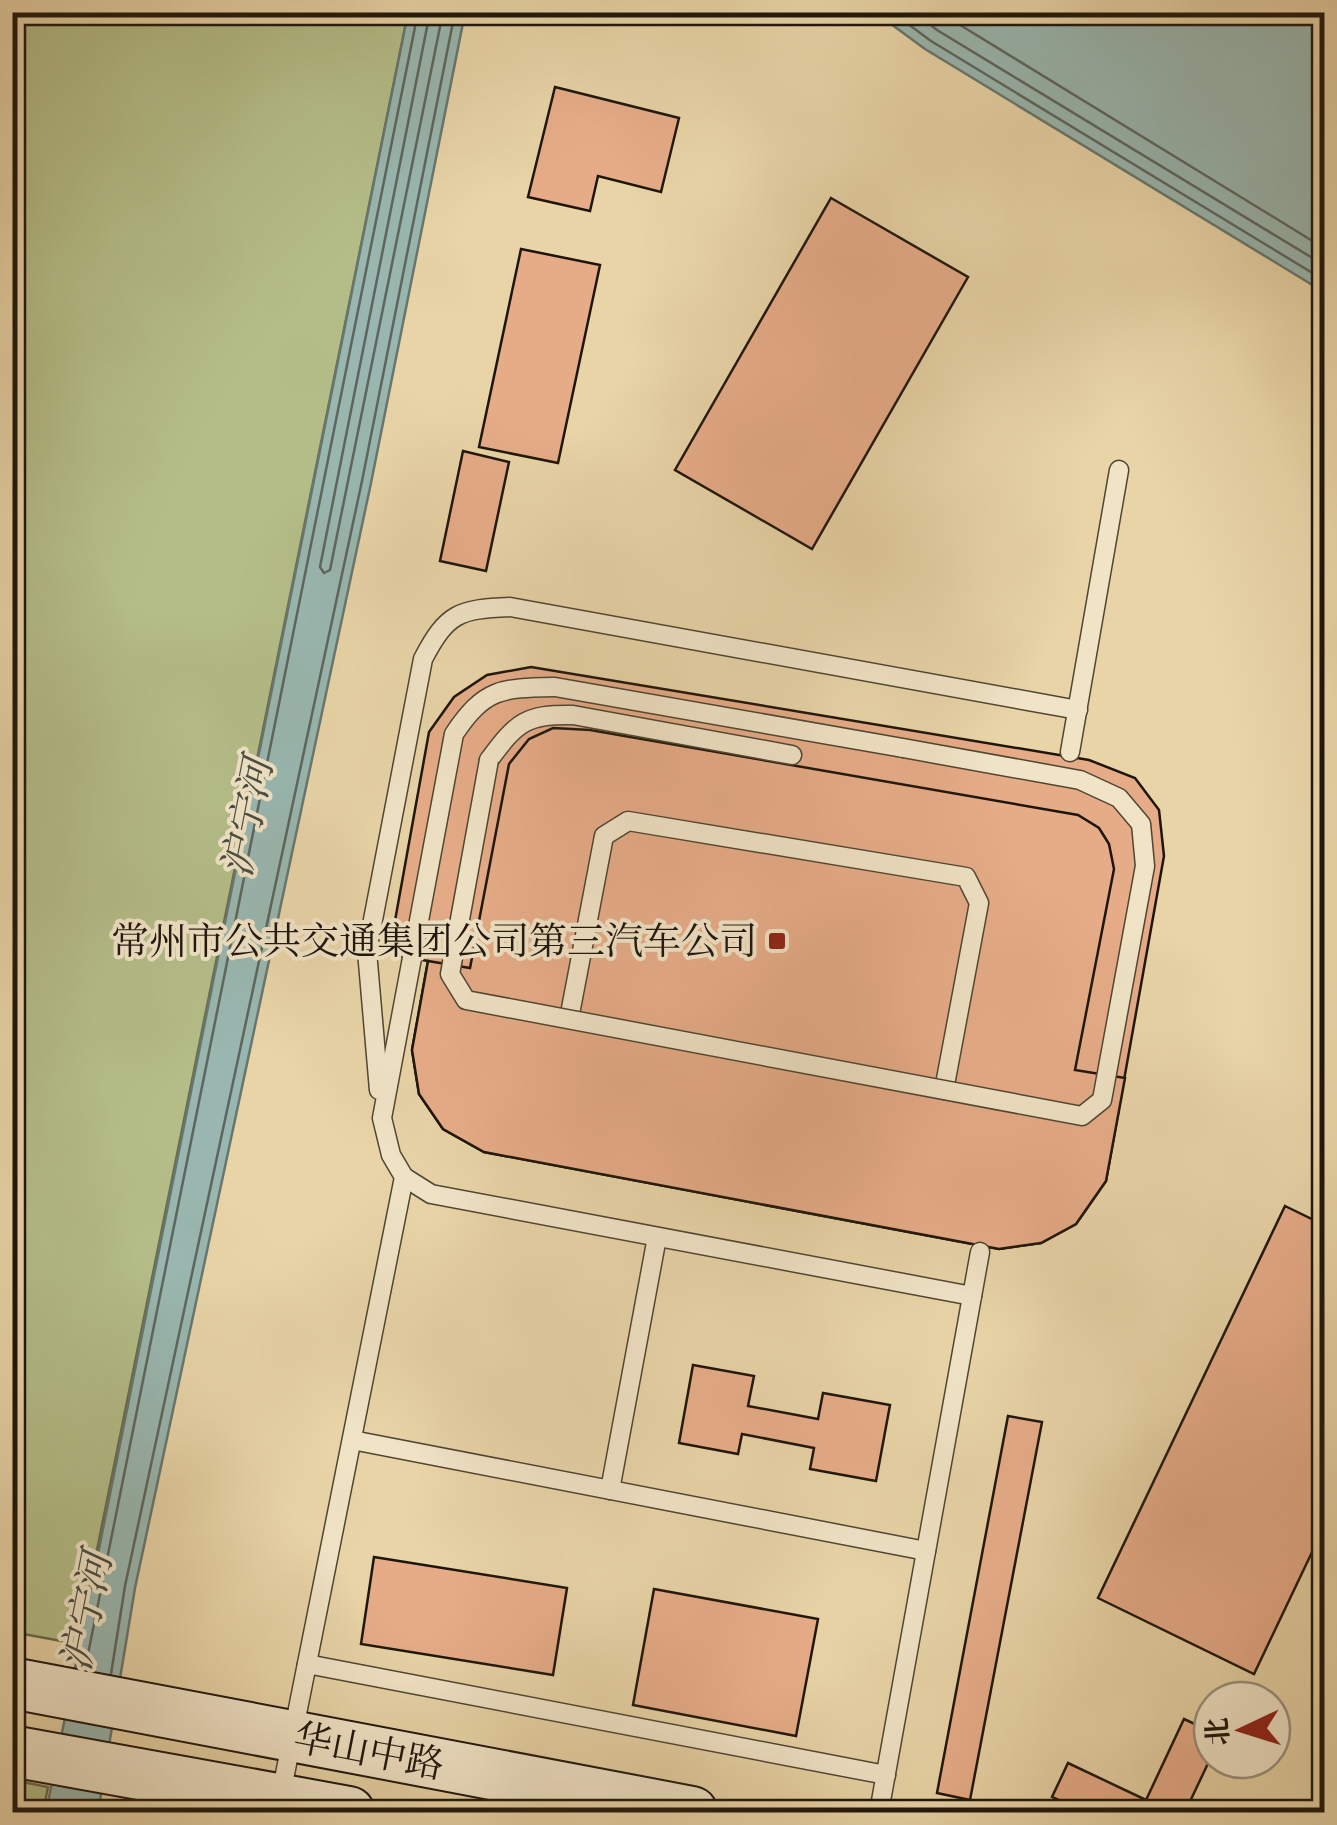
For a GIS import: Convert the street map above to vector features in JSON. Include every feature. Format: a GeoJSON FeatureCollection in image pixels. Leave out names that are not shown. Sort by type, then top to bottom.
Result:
{"type":"FeatureCollection","features":[{"type":"Feature","properties":{"kind":"main road","name":"华山中路"},"geometry":{"type":"LineString","coordinates":[[35,1688],[692,1812]]}},
{"type":"Feature","properties":{"kind":"main road","name":"华山中路"},"geometry":{"type":"LineString","coordinates":[[27,1754],[349,1812]]}},
{"type":"Feature","properties":{"kind":"lane"},"geometry":{"type":"LineString","coordinates":[[1070,752],[1119,470]]}},
{"type":"Feature","properties":{"kind":"lane"},"geometry":{"type":"LineString","coordinates":[[972,1296],[432,1194],[404,1177],[391,1156],[382,1118],[367,951],[423,660],[439,628],[472,608],[510,607],[1078,710]]}},
{"type":"Feature","properties":{"kind":"lane"},"geometry":{"type":"LineString","coordinates":[[382,1118],[454,734],[474,704],[512,688],[555,686],[1080,780],[1120,798],[1141,824],[1145,866],[1102,1100],[1082,1116],[466,1000],[450,974],[489,760],[510,731],[540,714],[573,715],[791,761],[798,730]]}},
{"type":"Feature","properties":{"kind":"lane"},"geometry":{"type":"LineString","coordinates":[[569,1019],[604,836],[628,821],[966,877],[979,903],[944,1090]]}},
{"type":"Feature","properties":{"kind":"lane"},"geometry":{"type":"LineString","coordinates":[[280,1799],[404,1177]]}},
{"type":"Feature","properties":{"kind":"lane"},"geometry":{"type":"LineString","coordinates":[[610,1490],[658,1237]]}},
{"type":"Feature","properties":{"kind":"lane"},"geometry":{"type":"LineString","coordinates":[[879,1812],[980,1252]]}},
{"type":"Feature","properties":{"kind":"lane"},"geometry":{"type":"LineString","coordinates":[[352,1440],[926,1552]]}},
{"type":"Feature","properties":{"kind":"lane"},"geometry":{"type":"LineString","coordinates":[[307,1664],[886,1775]]}},
{"type":"Feature","properties":{"kind":"green space"},"geometry":{"type":"Polygon","coordinates":[[[12,13],[408,13],[78,1644],[12,1632],[12,13]]]}},
{"type":"Feature","properties":{"kind":"green space"},"geometry":{"type":"Polygon","coordinates":[[[13,1780],[48,1787],[43,1812],[13,1812],[13,1780]]]}},
{"type":"Feature","properties":{"kind":"water","name":"沪宁河"},"geometry":{"type":"Polygon","coordinates":[[[408,13],[465,13],[371,483],[135,1588],[98,1812],[46,1812],[408,13]]]}},
{"type":"Feature","properties":{"kind":"water"},"geometry":{"type":"Polygon","coordinates":[[[876,13],[1324,13],[1324,292],[925,49],[876,13]]]}},
{"type":"Feature","properties":{"kind":"building"},"geometry":{"type":"Polygon","coordinates":[[[555,87],[679,118],[661,192],[598,176],[590,211],[528,197],[555,87]]]}},
{"type":"Feature","properties":{"kind":"building"},"geometry":{"type":"Polygon","coordinates":[[[831,198],[968,277],[812,549],[675,470],[831,198]]]}},
{"type":"Feature","properties":{"kind":"building"},"geometry":{"type":"Polygon","coordinates":[[[521,249],[600,265],[558,463],[479,447],[521,249]]]}},
{"type":"Feature","properties":{"kind":"building"},"geometry":{"type":"Polygon","coordinates":[[[463,451],[509,462],[486,571],[440,561],[463,451]]]}},
{"type":"Feature","properties":{"kind":"building"},"geometry":{"type":"Polygon","coordinates":[[[531,667],[1089,760],[1135,778],[1159,810],[1164,856],[1106,1181],[1076,1224],[1041,1243],[999,1249],[484,1152],[443,1129],[419,1094],[412,1050],[428,961],[389,954],[429,732],[454,697],[487,675],[531,667]]]}},
{"type":"Feature","properties":{"kind":"building"},"geometry":{"type":"Polygon","coordinates":[[[553,728],[590,730],[1078,815],[1099,828],[1109,844],[1114,869],[1075,1070],[1125,1078],[1106,1181],[1076,1224],[1041,1243],[999,1249],[484,1152],[443,1129],[419,1094],[412,1050],[428,961],[470,968],[509,764],[529,739],[553,728]]]}},
{"type":"Feature","properties":{"kind":"building"},"geometry":{"type":"Polygon","coordinates":[[[1285,1206],[1324,1225],[1324,1527],[1254,1674],[1098,1598],[1285,1206]]]}},
{"type":"Feature","properties":{"kind":"building"},"geometry":{"type":"Polygon","coordinates":[[[693,1365],[754,1376],[748,1406],[818,1419],[823,1393],[890,1405],[876,1481],[810,1469],[814,1448],[742,1434],[738,1454],[679,1443],[693,1365]]]}},
{"type":"Feature","properties":{"kind":"building"},"geometry":{"type":"Polygon","coordinates":[[[1008,1416],[1042,1422],[970,1800],[937,1793],[1008,1416]]]}},
{"type":"Feature","properties":{"kind":"building"},"geometry":{"type":"Polygon","coordinates":[[[374,1557],[567,1588],[553,1675],[361,1644],[374,1557]]]}},
{"type":"Feature","properties":{"kind":"building"},"geometry":{"type":"Polygon","coordinates":[[[654,1589],[818,1619],[796,1736],[633,1705],[654,1589]]]}},
{"type":"Feature","properties":{"kind":"building"},"geometry":{"type":"Polygon","coordinates":[[[1184,1719],[1192,1723],[1192,1780],[1200,1780],[1185,1812],[1085,1812],[1052,1797],[1068,1763],[1146,1800],[1184,1719]]]}},
{"type":"Feature","properties":{"kind":"place","name":"常州市公共交通集团公司第三汽车公司"},"geometry":{"type":"Point","coordinates":[777,941]}}]}
